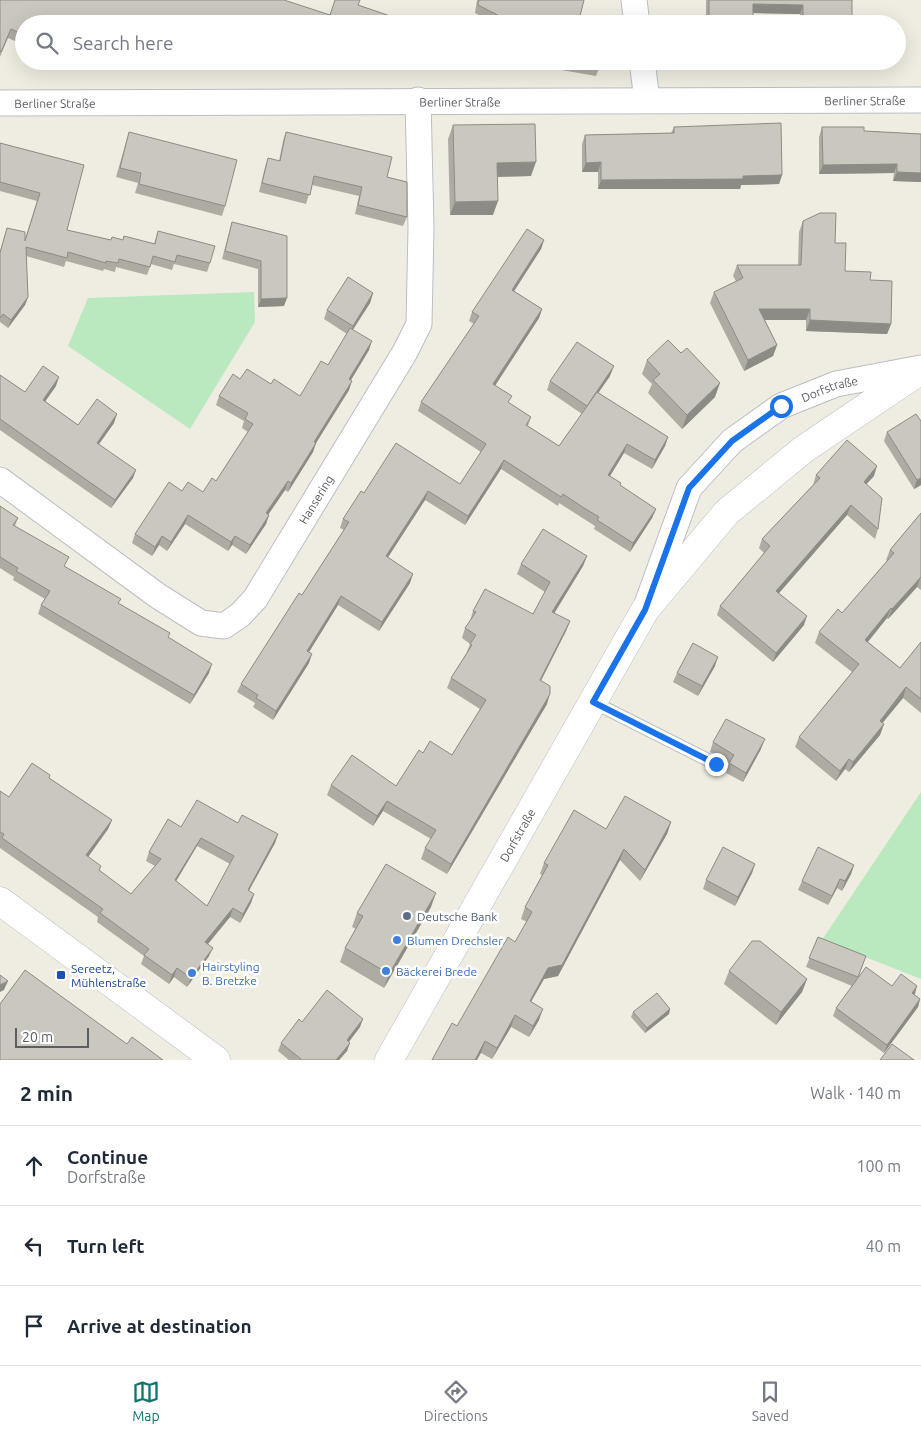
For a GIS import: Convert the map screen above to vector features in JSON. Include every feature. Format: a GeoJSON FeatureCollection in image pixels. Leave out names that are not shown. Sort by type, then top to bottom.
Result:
{"type":"FeatureCollection","features":[{"type":"Feature","properties":{"kind":"main road","name":"Dorfstraße"},"geometry":{"type":"LineString","coordinates":[[389,1060],[645,610],[727,512],[804,449],[921,369]]}},
{"type":"Feature","properties":{"kind":"main road"},"geometry":{"type":"LineString","coordinates":[[0,901],[216,1060]]}},
{"type":"Feature","properties":{"kind":"street"},"geometry":{"type":"LineString","coordinates":[[634,0],[636,15]]}},
{"type":"Feature","properties":{"kind":"street"},"geometry":{"type":"LineString","coordinates":[[643,70],[646,100]]}},
{"type":"Feature","properties":{"kind":"street","name":"Berliner Straße"},"geometry":{"type":"LineString","coordinates":[[0,103],[418,100],[921,100]]}},
{"type":"Feature","properties":{"kind":"street","name":"Hansering"},"geometry":{"type":"LineString","coordinates":[[0,480],[158,596],[201,623],[224,626],[240,615],[255,599],[405,352],[419,324],[421,228],[418,100]]}},
{"type":"Feature","properties":{"kind":"street","name":"Dorfstraße"},"geometry":{"type":"LineString","coordinates":[[645,610],[689,488],[732,441],[781,406],[836,384],[921,369]]}},
{"type":"Feature","properties":{"kind":"lane"},"geometry":{"type":"LineString","coordinates":[[593,702],[716,764]]}},
{"type":"Feature","properties":{"kind":"green space"},"geometry":{"type":"Polygon","coordinates":[[[254,292],[255,322],[190,429],[68,346],[88,298],[254,292]]]}},
{"type":"Feature","properties":{"kind":"green space"},"geometry":{"type":"Polygon","coordinates":[[[921,792],[921,979],[822,940],[921,792]]]}},
{"type":"Feature","properties":{"kind":"building"},"geometry":{"type":"Polygon","coordinates":[[[0,0],[284,0],[330,15],[15,15],[15,31],[11,29],[0,51],[0,0]]]}},
{"type":"Feature","properties":{"kind":"building"},"geometry":{"type":"Polygon","coordinates":[[[335,0],[360,0],[358,5],[387,15],[330,15],[335,0]]]}},
{"type":"Feature","properties":{"kind":"building"},"geometry":{"type":"Polygon","coordinates":[[[479,0],[584,0],[580,15],[497,15],[478,5],[479,0]]]}},
{"type":"Feature","properties":{"kind":"building"},"geometry":{"type":"Polygon","coordinates":[[[709,0],[852,0],[852,15],[803,15],[803,5],[753,4],[753,15],[709,15],[709,0]]]}},
{"type":"Feature","properties":{"kind":"building"},"geometry":{"type":"Polygon","coordinates":[[[781,123],[782,175],[743,176],[743,179],[601,180],[601,162],[586,163],[585,135],[674,133],[674,127],[781,123]]]}},
{"type":"Feature","properties":{"kind":"building"},"geometry":{"type":"Polygon","coordinates":[[[535,124],[536,162],[497,163],[498,201],[455,202],[453,125],[535,124]]]}},
{"type":"Feature","properties":{"kind":"building"},"geometry":{"type":"Polygon","coordinates":[[[822,127],[864,127],[864,131],[921,134],[921,173],[897,172],[897,164],[823,165],[822,127]]]}},
{"type":"Feature","properties":{"kind":"building"},"geometry":{"type":"Polygon","coordinates":[[[129,132],[237,160],[225,206],[139,184],[141,173],[120,168],[129,132]]]}},
{"type":"Feature","properties":{"kind":"building"},"geometry":{"type":"Polygon","coordinates":[[[286,132],[392,157],[387,177],[407,182],[407,217],[358,205],[362,187],[314,176],[310,195],[262,183],[268,158],[280,161],[286,132]]]}},
{"type":"Feature","properties":{"kind":"building"},"geometry":{"type":"Polygon","coordinates":[[[0,143],[84,165],[67,230],[111,240],[112,237],[123,240],[124,236],[155,244],[158,231],[215,246],[210,263],[177,255],[175,262],[153,256],[150,267],[119,259],[118,263],[106,261],[106,263],[68,252],[67,258],[26,247],[28,297],[11,320],[3,314],[0,318],[0,253],[7,228],[25,232],[25,241],[40,193],[0,182],[0,143]]]}},
{"type":"Feature","properties":{"kind":"building"},"geometry":{"type":"Polygon","coordinates":[[[820,213],[836,213],[835,243],[846,243],[845,271],[871,272],[870,280],[892,281],[891,324],[810,320],[810,309],[759,309],[777,345],[748,360],[714,292],[743,278],[737,265],[801,265],[803,221],[820,213]]]}},
{"type":"Feature","properties":{"kind":"building"},"geometry":{"type":"Polygon","coordinates":[[[232,222],[287,236],[287,298],[261,299],[261,261],[225,251],[232,222]]]}},
{"type":"Feature","properties":{"kind":"building"},"geometry":{"type":"Polygon","coordinates":[[[527,229],[544,240],[512,290],[542,309],[493,384],[512,396],[508,402],[531,417],[526,425],[559,446],[597,392],[668,437],[655,460],[627,444],[608,475],[656,509],[633,543],[597,520],[599,517],[563,494],[561,497],[504,460],[468,516],[428,491],[386,556],[413,574],[382,622],[341,596],[307,651],[312,654],[276,711],[256,698],[258,695],[241,684],[299,593],[302,595],[349,522],[343,519],[361,491],[364,493],[396,443],[460,484],[486,444],[421,402],[479,316],[472,312],[527,229]]]}},
{"type":"Feature","properties":{"kind":"building"},"geometry":{"type":"Polygon","coordinates":[[[348,277],[373,293],[353,326],[327,310],[348,277]]]}},
{"type":"Feature","properties":{"kind":"building"},"geometry":{"type":"Polygon","coordinates":[[[350,328],[372,341],[349,379],[352,381],[314,442],[316,443],[291,483],[288,481],[266,513],[269,515],[250,545],[235,536],[231,542],[188,515],[171,542],[162,536],[155,547],[135,534],[169,482],[182,491],[188,482],[203,492],[212,478],[216,481],[253,424],[245,419],[248,413],[219,396],[233,374],[240,379],[247,369],[271,384],[274,379],[300,396],[321,361],[328,365],[350,328]]]}},
{"type":"Feature","properties":{"kind":"building"},"geometry":{"type":"Polygon","coordinates":[[[668,340],[681,353],[687,348],[720,383],[687,415],[653,380],[660,374],[647,360],[668,340]]]}},
{"type":"Feature","properties":{"kind":"building"},"geometry":{"type":"Polygon","coordinates":[[[577,342],[614,366],[587,406],[550,381],[577,342]]]}},
{"type":"Feature","properties":{"kind":"building"},"geometry":{"type":"Polygon","coordinates":[[[43,366],[59,377],[43,400],[78,425],[97,399],[117,414],[97,443],[136,470],[115,500],[0,419],[0,375],[25,392],[43,366]]]}},
{"type":"Feature","properties":{"kind":"building"},"geometry":{"type":"Polygon","coordinates":[[[916,414],[921,421],[921,478],[917,480],[887,432],[916,414]]]}},
{"type":"Feature","properties":{"kind":"building"},"geometry":{"type":"Polygon","coordinates":[[[847,440],[877,466],[864,482],[882,498],[878,529],[851,505],[776,591],[807,616],[776,653],[720,606],[770,546],[762,539],[820,478],[816,475],[847,440]]]}},
{"type":"Feature","properties":{"kind":"building"},"geometry":{"type":"Polygon","coordinates":[[[0,506],[18,518],[13,525],[69,557],[64,566],[121,599],[118,603],[170,633],[168,637],[212,664],[194,695],[41,605],[50,591],[16,571],[18,568],[0,557],[0,506]]]}},
{"type":"Feature","properties":{"kind":"building"},"geometry":{"type":"Polygon","coordinates":[[[921,513],[921,577],[891,608],[865,640],[900,668],[921,642],[921,699],[906,687],[880,721],[884,724],[853,762],[849,759],[840,771],[799,737],[859,664],[819,632],[838,609],[842,613],[894,553],[890,550],[921,513]]]}},
{"type":"Feature","properties":{"kind":"building"},"geometry":{"type":"Polygon","coordinates":[[[543,529],[587,556],[552,612],[570,621],[540,680],[550,686],[550,694],[451,864],[425,848],[436,830],[387,801],[377,816],[331,785],[352,755],[396,786],[419,750],[423,753],[430,741],[452,755],[486,700],[451,678],[472,645],[470,644],[476,635],[465,628],[476,612],[473,611],[485,589],[533,614],[550,582],[521,564],[543,529]]]}},
{"type":"Feature","properties":{"kind":"building"},"geometry":{"type":"Polygon","coordinates":[[[693,643],[718,657],[702,686],[677,673],[693,643]]]}},
{"type":"Feature","properties":{"kind":"building"},"geometry":{"type":"Polygon","coordinates":[[[726,719],[765,739],[746,773],[729,763],[734,755],[713,742],[726,719]]]}},
{"type":"Feature","properties":{"kind":"building"},"geometry":{"type":"Polygon","coordinates":[[[32,763],[50,775],[49,778],[112,820],[86,855],[101,866],[99,870],[131,894],[161,859],[149,852],[168,819],[181,827],[197,800],[238,823],[242,815],[278,834],[248,890],[254,894],[243,914],[233,908],[205,942],[213,948],[191,978],[177,968],[172,975],[144,955],[149,949],[100,913],[103,909],[2,838],[4,834],[0,832],[0,791],[9,797],[32,763]],[[201,838],[175,880],[207,906],[234,856],[201,838]]]}},
{"type":"Feature","properties":{"kind":"building"},"geometry":{"type":"Polygon","coordinates":[[[625,796],[671,822],[645,870],[624,849],[562,965],[548,968],[530,1001],[543,1009],[533,1026],[515,1015],[497,1048],[485,1041],[475,1060],[432,1060],[452,1023],[457,1026],[508,937],[515,942],[532,912],[525,907],[548,865],[544,863],[574,810],[606,829],[625,796]]]}},
{"type":"Feature","properties":{"kind":"building"},"geometry":{"type":"Polygon","coordinates":[[[723,847],[755,864],[738,897],[706,880],[723,847]]]}},
{"type":"Feature","properties":{"kind":"building"},"geometry":{"type":"Polygon","coordinates":[[[818,847],[854,865],[845,881],[840,879],[832,896],[802,881],[818,847]]]}},
{"type":"Feature","properties":{"kind":"building"},"geometry":{"type":"Polygon","coordinates":[[[386,864],[436,893],[389,974],[345,948],[363,916],[357,913],[386,864]]]}},
{"type":"Feature","properties":{"kind":"building"},"geometry":{"type":"Polygon","coordinates":[[[818,937],[866,956],[858,977],[809,958],[818,937]]]}},
{"type":"Feature","properties":{"kind":"building"},"geometry":{"type":"Polygon","coordinates":[[[752,941],[760,941],[807,979],[781,1012],[729,971],[752,941]]]}},
{"type":"Feature","properties":{"kind":"building"},"geometry":{"type":"Polygon","coordinates":[[[866,967],[892,986],[901,974],[917,986],[912,993],[920,999],[887,1045],[836,1008],[866,967]]]}},
{"type":"Feature","properties":{"kind":"building"},"geometry":{"type":"Polygon","coordinates":[[[25,970],[127,1044],[132,1037],[163,1060],[0,1060],[0,1004],[25,970]]]}},
{"type":"Feature","properties":{"kind":"building"},"geometry":{"type":"Polygon","coordinates":[[[0,975],[8,981],[0,985],[0,975]]]}},
{"type":"Feature","properties":{"kind":"building"},"geometry":{"type":"Polygon","coordinates":[[[327,990],[363,1019],[347,1040],[350,1043],[336,1060],[301,1060],[281,1043],[299,1019],[302,1022],[327,990]]]}},
{"type":"Feature","properties":{"kind":"building"},"geometry":{"type":"Polygon","coordinates":[[[657,993],[670,1009],[647,1028],[633,1012],[657,993]]]}},
{"type":"Feature","properties":{"kind":"building"},"geometry":{"type":"Polygon","coordinates":[[[892,1044],[914,1060],[880,1060],[892,1044]]]}},
{"type":"Feature","properties":{"kind":"place","name":"Deutsche Bank"},"geometry":{"type":"Point","coordinates":[407,916]}},
{"type":"Feature","properties":{"kind":"place","name":"Blumen Drechsler"},"geometry":{"type":"Point","coordinates":[397,940]}},
{"type":"Feature","properties":{"kind":"place","name":"Bäckerei Brede"},"geometry":{"type":"Point","coordinates":[386,971]}},
{"type":"Feature","properties":{"kind":"place","name":"Hairstyling B. Bretzke"},"geometry":{"type":"Point","coordinates":[192,973]}},
{"type":"Feature","properties":{"kind":"place","name":"Sereetz, Mühlenstraße"},"geometry":{"type":"Point","coordinates":[61,975]}},
{"type":"Feature","properties":{"kind":"route"},"geometry":{"type":"LineString","coordinates":[[716,764],[593,702],[645,610],[689,488],[732,441],[781,406]]}}]}
